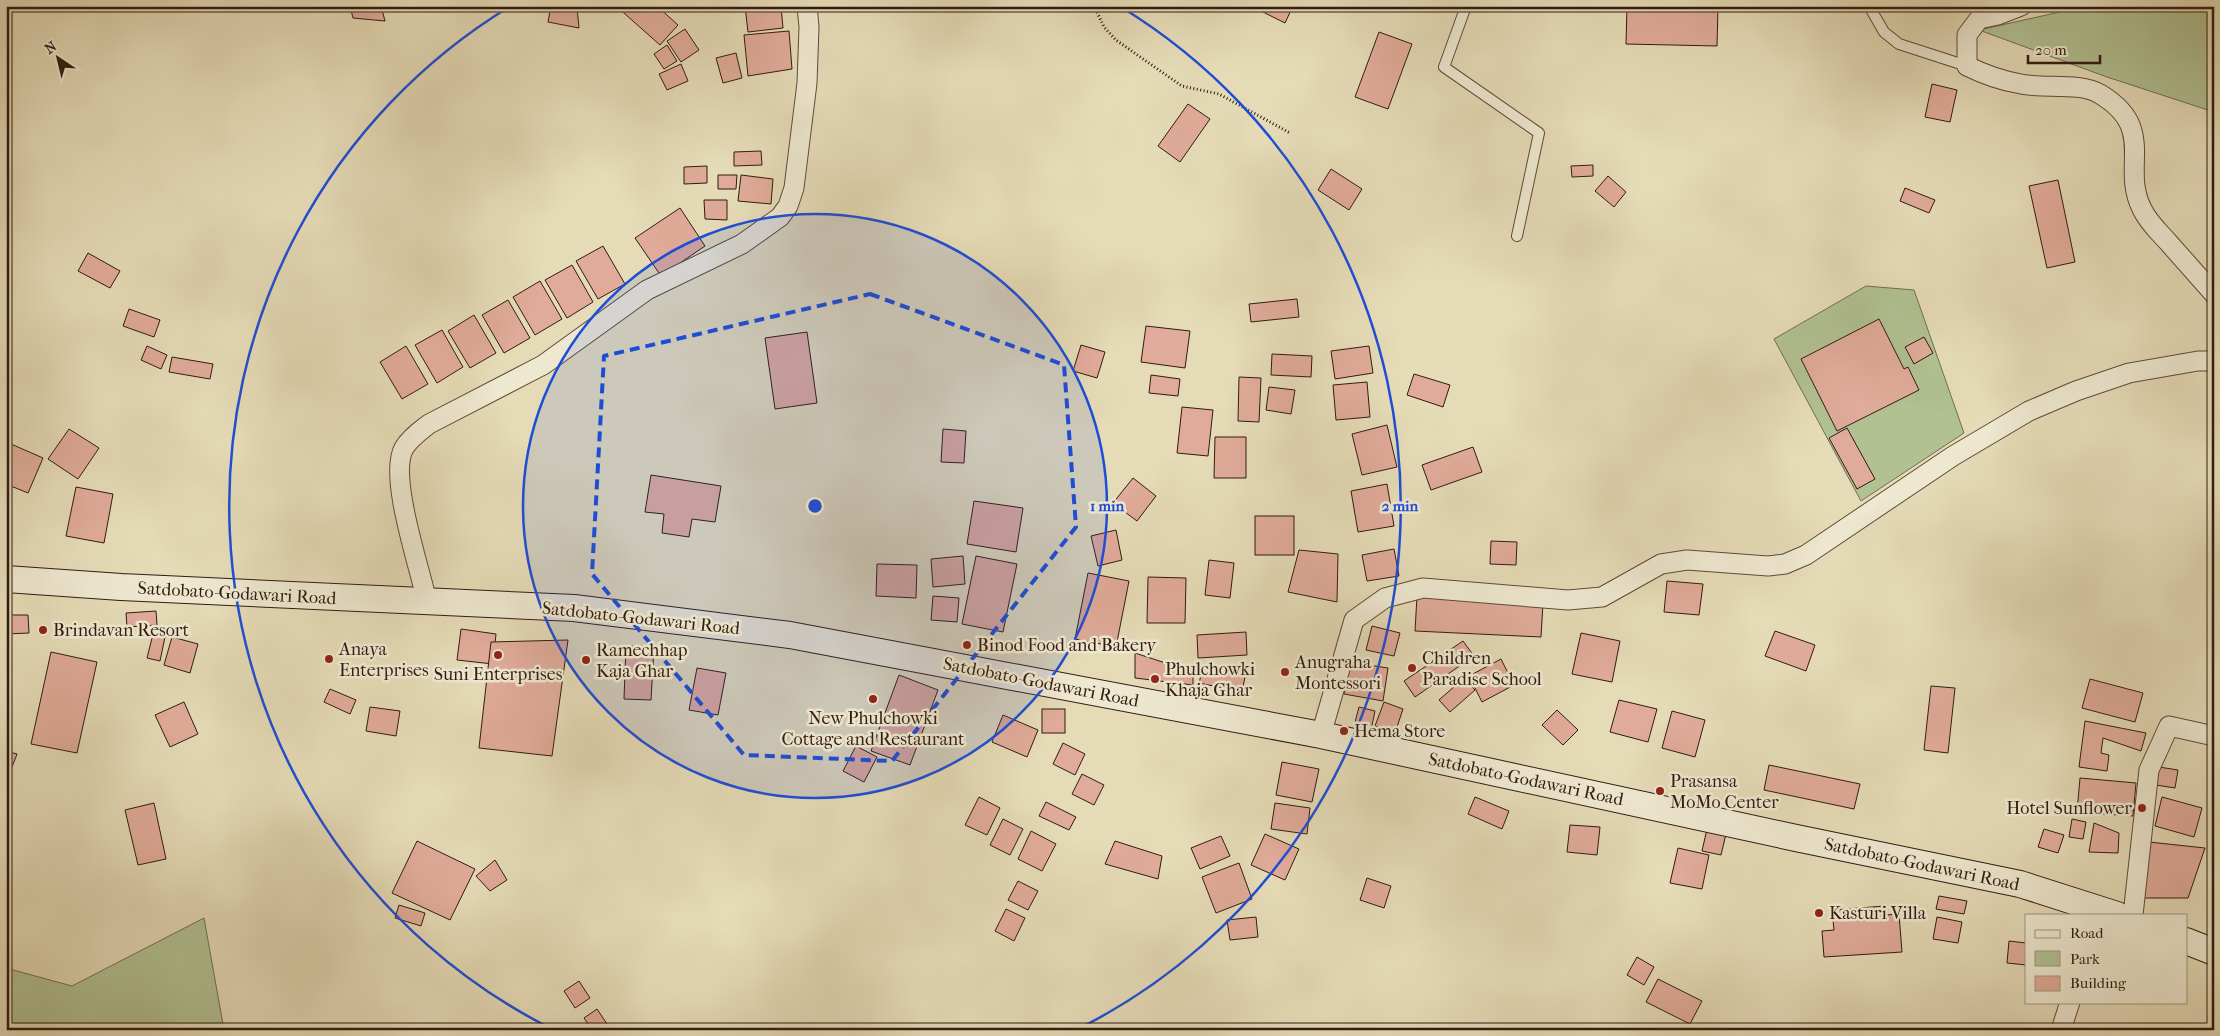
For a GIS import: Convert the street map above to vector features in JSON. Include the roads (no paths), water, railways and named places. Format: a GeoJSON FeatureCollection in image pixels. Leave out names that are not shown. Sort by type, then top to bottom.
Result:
{"type":"FeatureCollection","features":[{"type":"Feature","properties":{"kind":"street"},"geometry":{"type":"LineString","coordinates":[[427,602],[401,495],[400,470],[403,449],[414,435],[429,424],[543,366],[647,290],[742,244],[780,217],[788,206],[794,188],[807,83],[808,6]]}},
{"type":"Feature","properties":{"kind":"street"},"geometry":{"type":"LineString","coordinates":[[2020,6],[1998,15],[1979,19],[1967,35],[1967,66],[2021,84],[2074,88],[2098,93],[2117,106],[2129,122],[2134,137],[2137,192],[2142,209],[2154,226],[2214,294]]}},
{"type":"Feature","properties":{"kind":"street"},"geometry":{"type":"LineString","coordinates":[[1321,735],[1354,620],[1385,598],[1423,588],[1568,600],[1602,596],[1661,564],[1687,560],[1768,566],[1785,564],[1806,555],[1953,456],[2029,411],[2076,391],[2129,374],[2198,361],[2214,361]]}},
{"type":"Feature","properties":{"kind":"street","name":"Satdobato-Godawari Road"},"geometry":{"type":"LineString","coordinates":[[6,579],[121,587],[574,608],[790,635],[1321,735],[1796,838],[2020,884],[2103,912]]}},
{"type":"Feature","properties":{"kind":"street"},"geometry":{"type":"LineString","coordinates":[[2133,914],[2149,770],[2169,726],[2214,736]]}},
{"type":"Feature","properties":{"kind":"street"},"geometry":{"type":"LineString","coordinates":[[2188,942],[2214,952]]}},
{"type":"Feature","properties":{"kind":"street"},"geometry":{"type":"LineString","coordinates":[[2061,1030],[2069,1004]]}},
{"type":"Feature","properties":{"kind":"lane"},"geometry":{"type":"LineString","coordinates":[[1466,6],[1444,67],[1539,133],[1517,236]]}},
{"type":"Feature","properties":{"kind":"lane"},"geometry":{"type":"LineString","coordinates":[[1869,6],[1884,32],[1899,44],[1967,66]]}},
{"type":"Feature","properties":{"kind":"place","name":"Brindavan Resort"},"geometry":{"type":"Point","coordinates":[43,630]}},
{"type":"Feature","properties":{"kind":"place","name":"Binod Food and Bakery"},"geometry":{"type":"Point","coordinates":[967,645]}},
{"type":"Feature","properties":{"kind":"place","name":"Suni Enterprises"},"geometry":{"type":"Point","coordinates":[498,655]}},
{"type":"Feature","properties":{"kind":"place","name":"Anaya Enterprises"},"geometry":{"type":"Point","coordinates":[329,659]}},
{"type":"Feature","properties":{"kind":"place","name":"Ramechhap Kaja Ghar"},"geometry":{"type":"Point","coordinates":[586,660]}},
{"type":"Feature","properties":{"kind":"place","name":"Children Paradise School"},"geometry":{"type":"Point","coordinates":[1412,668]}},
{"type":"Feature","properties":{"kind":"place","name":"Anugraha Montessori"},"geometry":{"type":"Point","coordinates":[1285,672]}},
{"type":"Feature","properties":{"kind":"place","name":"Phulchowki Khaja Ghar"},"geometry":{"type":"Point","coordinates":[1155,679]}},
{"type":"Feature","properties":{"kind":"place","name":"New Phulchowki Cottage and Restaurant"},"geometry":{"type":"Point","coordinates":[873,699]}},
{"type":"Feature","properties":{"kind":"place","name":"Hema Store"},"geometry":{"type":"Point","coordinates":[1344,731]}},
{"type":"Feature","properties":{"kind":"place","name":"Prasansa MoMo Center"},"geometry":{"type":"Point","coordinates":[1660,791]}},
{"type":"Feature","properties":{"kind":"place","name":"Hotel Sunflower"},"geometry":{"type":"Point","coordinates":[2142,808]}},
{"type":"Feature","properties":{"kind":"place","name":"Kasturi Villa"},"geometry":{"type":"Point","coordinates":[1819,913]}}]}
